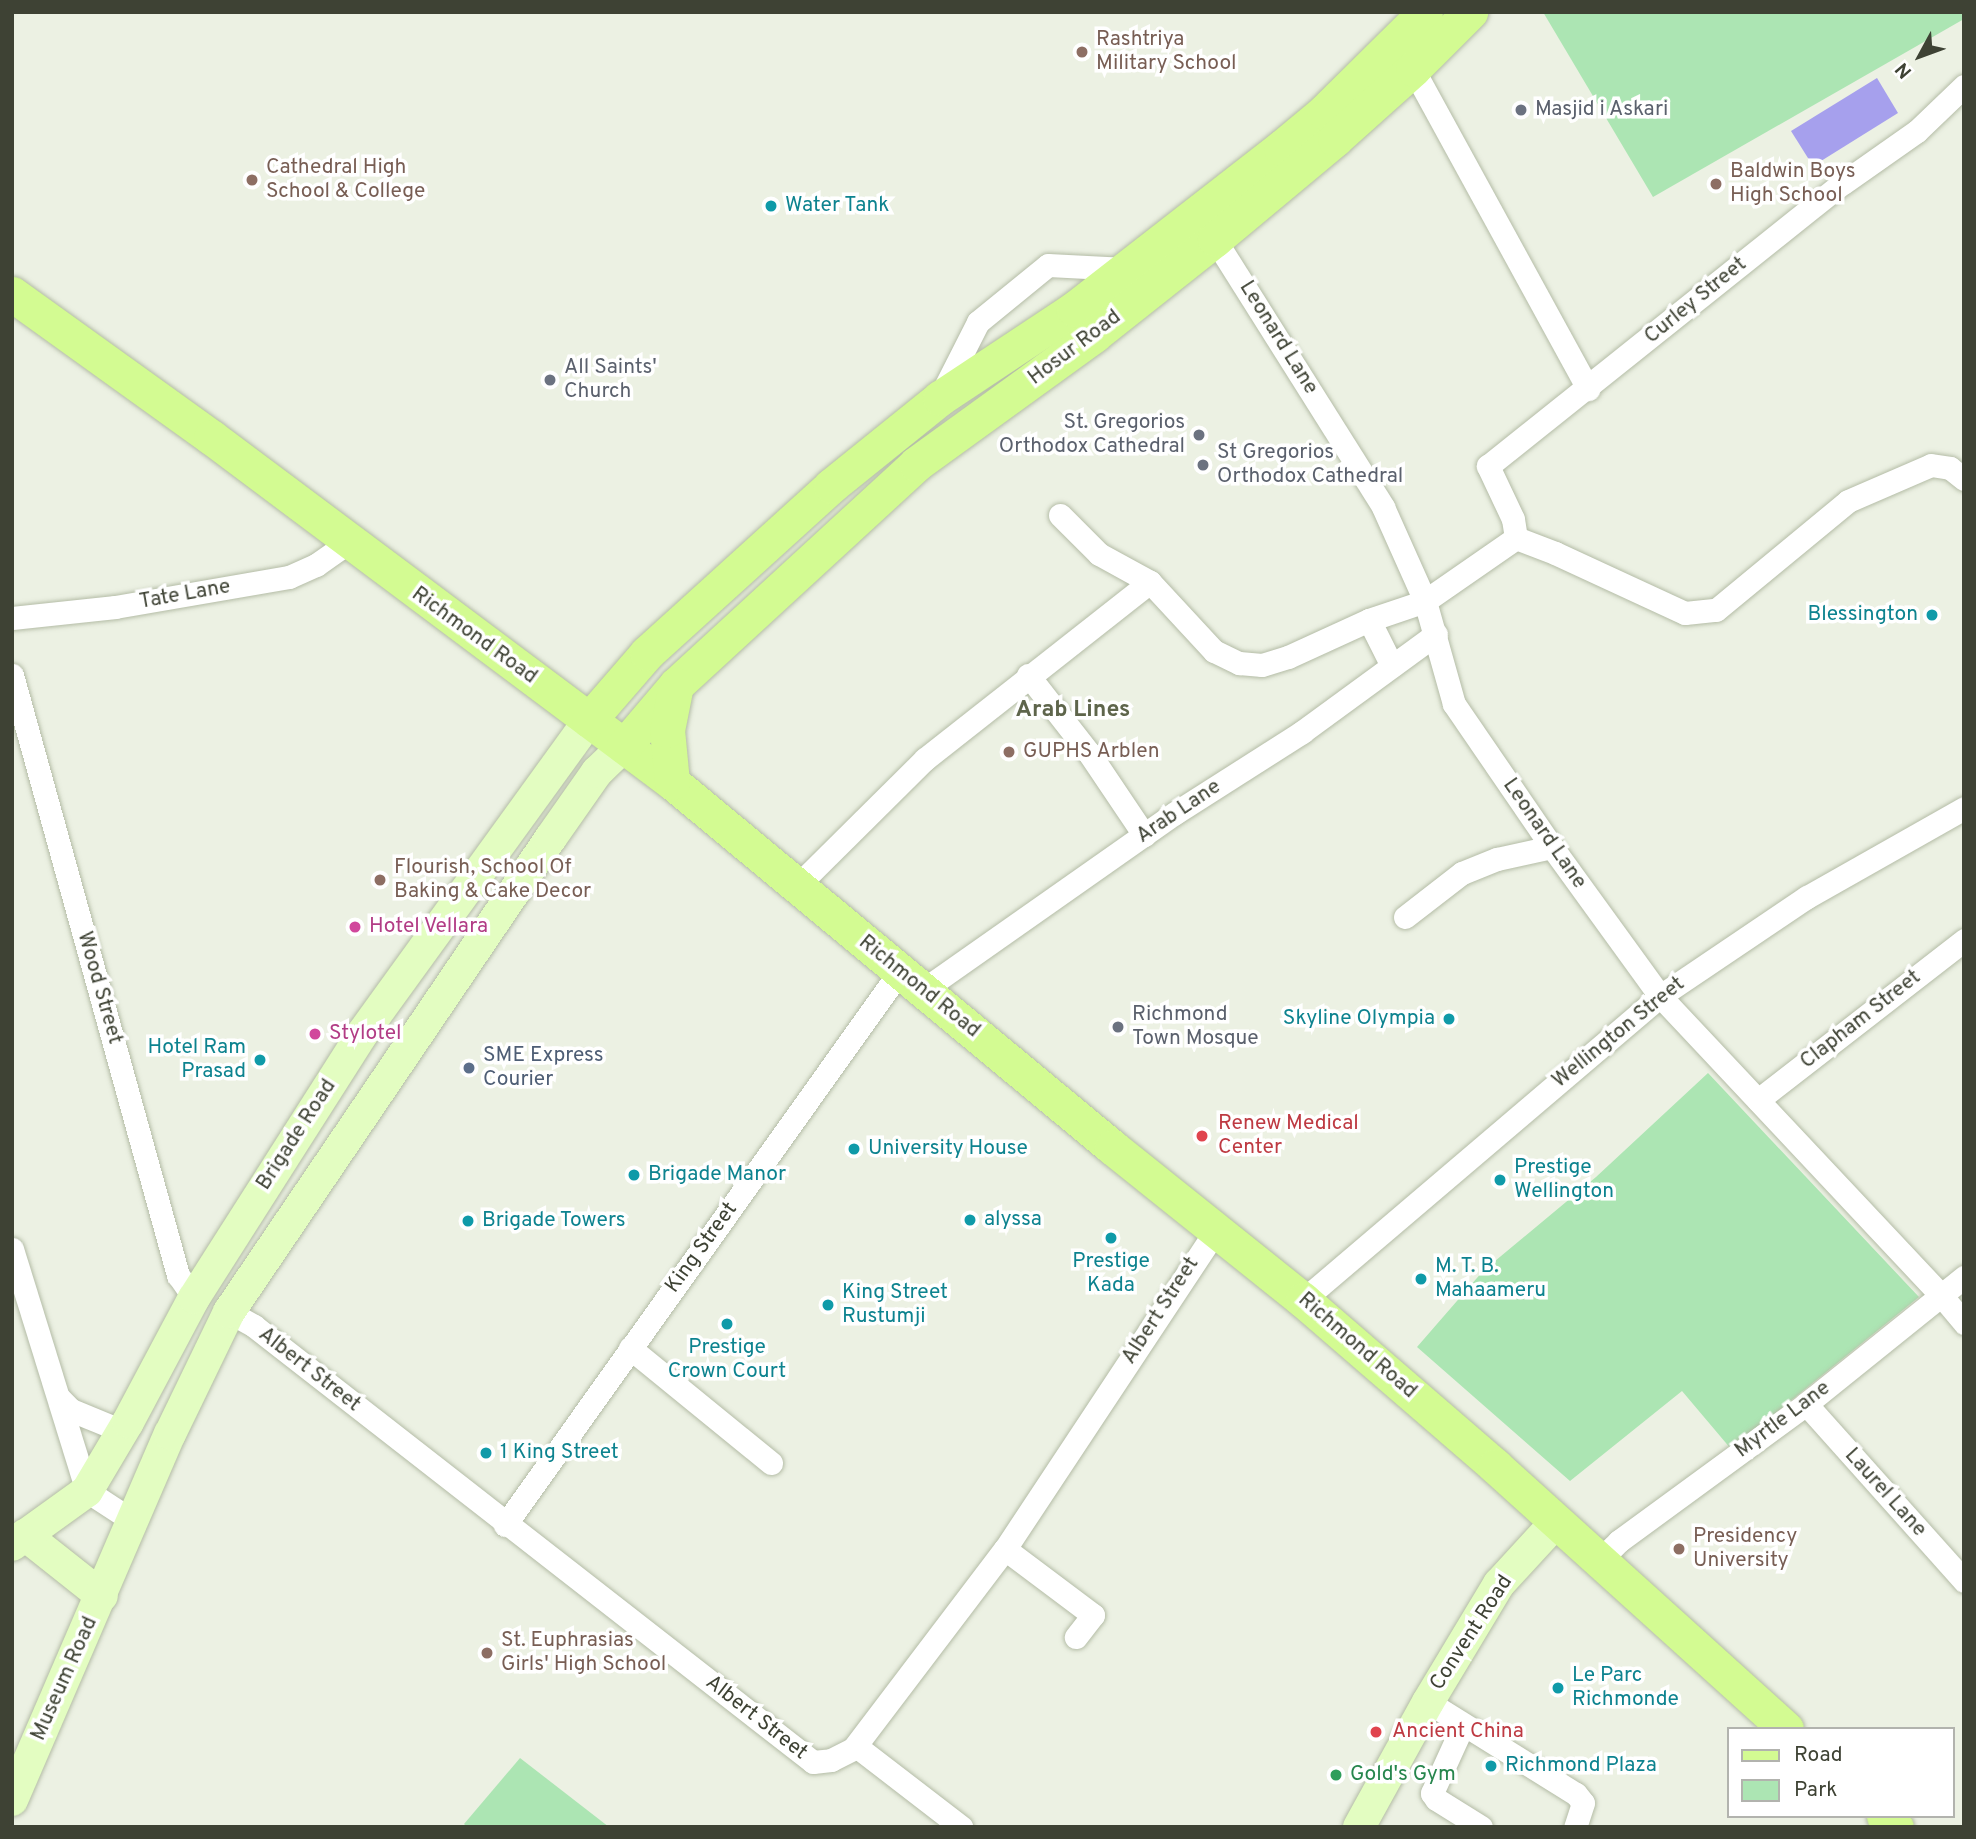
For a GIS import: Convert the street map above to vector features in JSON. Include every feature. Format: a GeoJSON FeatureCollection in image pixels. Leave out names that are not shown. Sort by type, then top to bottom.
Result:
{"type":"FeatureCollection","features":[{"type":"Feature","properties":{"kind":"main road","name":"Hosur Road"},"geometry":{"type":"LineString","coordinates":[[624,746],[677,685],[916,464],[1094,335],[1425,12]]}},
{"type":"Feature","properties":{"kind":"main road","name":"Hosur Road"},"geometry":{"type":"LineString","coordinates":[[589,720],[647,653],[724,581],[831,486],[940,398],[1074,309],[1126,269],[1206,226],[1335,139],[1413,69],[1470,12]]}},
{"type":"Feature","properties":{"kind":"main road","name":"Richmond Road"},"geometry":{"type":"LineString","coordinates":[[12,294],[211,437],[348,543],[672,782],[911,981],[1303,1300],[1600,1560],[1784,1727]]}},
{"type":"Feature","properties":{"kind":"main road"},"geometry":{"type":"LineString","coordinates":[[672,782],[667,730],[677,685]]}},
{"type":"Feature","properties":{"kind":"main road","name":"Brigade Road"},"geometry":{"type":"LineString","coordinates":[[19,1540],[87,1491],[194,1298],[362,1034],[589,720]]}},
{"type":"Feature","properties":{"kind":"main road","name":"Brigade Road"},"geometry":{"type":"LineString","coordinates":[[102,1596],[182,1409],[229,1312],[550,839],[597,772],[624,746]]}},
{"type":"Feature","properties":{"kind":"main road","name":"Convent Road"},"geometry":{"type":"LineString","coordinates":[[1359,1827],[1428,1702],[1499,1584],[1556,1522]]}},
{"type":"Feature","properties":{"kind":"main road"},"geometry":{"type":"LineString","coordinates":[[19,1540],[102,1596]]}},
{"type":"Feature","properties":{"kind":"main road","name":"Museum Road"},"geometry":{"type":"LineString","coordinates":[[12,1800],[102,1596]]}},
{"type":"Feature","properties":{"kind":"street"},"geometry":{"type":"LineString","coordinates":[[1413,69],[1588,389]]}},
{"type":"Feature","properties":{"kind":"street","name":"Curley Street"},"geometry":{"type":"LineString","coordinates":[[1516,538],[1513,519],[1488,466],[1588,389],[1843,183],[1917,131],[1964,86]]}},
{"type":"Feature","properties":{"kind":"street","name":"Leonard Lane"},"geometry":{"type":"LineString","coordinates":[[1206,226],[1237,271],[1383,507],[1425,601],[1454,704],[1552,848],[1660,996],[1940,1294],[1964,1323]]}},
{"type":"Feature","properties":{"kind":"street"},"geometry":{"type":"LineString","coordinates":[[940,398],[978,323],[1048,265],[1126,269]]}},
{"type":"Feature","properties":{"kind":"street"},"geometry":{"type":"LineString","coordinates":[[1060,515],[1098,554],[1150,582],[1214,651],[1239,663],[1262,665],[1288,657],[1369,620],[1425,601],[1516,538],[1555,553],[1685,613],[1716,610],[1848,501],[1931,465],[1950,468],[1964,479]]}},
{"type":"Feature","properties":{"kind":"street","name":"Tate Lane"},"geometry":{"type":"LineString","coordinates":[[12,618],[115,607],[289,577],[316,565],[348,543]]}},
{"type":"Feature","properties":{"kind":"street"},"geometry":{"type":"LineString","coordinates":[[797,886],[925,759],[1028,675],[1150,582]]}},
{"type":"Feature","properties":{"kind":"street"},"geometry":{"type":"LineString","coordinates":[[1369,620],[1392,666]]}},
{"type":"Feature","properties":{"kind":"street","name":"Arab Lane"},"geometry":{"type":"LineString","coordinates":[[911,981],[1302,732],[1436,634]]}},
{"type":"Feature","properties":{"kind":"street","name":"Wood Street"},"geometry":{"type":"LineString","coordinates":[[12,675],[178,1275],[194,1298]]}},
{"type":"Feature","properties":{"kind":"street"},"geometry":{"type":"LineString","coordinates":[[1028,675],[1089,753],[1144,835]]}},
{"type":"Feature","properties":{"kind":"street","name":"Wellington Street"},"geometry":{"type":"LineString","coordinates":[[1303,1300],[1660,996],[1807,897],[1964,808]]}},
{"type":"Feature","properties":{"kind":"street"},"geometry":{"type":"LineString","coordinates":[[1405,917],[1462,873],[1497,859],[1552,848]]}},
{"type":"Feature","properties":{"kind":"street","name":"Clapham Street"},"geometry":{"type":"LineString","coordinates":[[1758,1100],[1964,940]]}},
{"type":"Feature","properties":{"kind":"street","name":"King Street"},"geometry":{"type":"LineString","coordinates":[[505,1525],[630,1349],[911,981]]}},
{"type":"Feature","properties":{"kind":"street","name":"Albert Street"},"geometry":{"type":"LineString","coordinates":[[229,1312],[254,1326],[505,1525],[813,1762],[831,1760],[856,1746],[1005,1549],[1216,1230]]}},
{"type":"Feature","properties":{"kind":"street"},"geometry":{"type":"LineString","coordinates":[[12,1249],[16,1273],[60,1399],[87,1491],[133,1521]]}},
{"type":"Feature","properties":{"kind":"street","name":"Myrtle Lane"},"geometry":{"type":"LineString","coordinates":[[1600,1560],[1619,1541],[1806,1404],[1964,1277]]}},
{"type":"Feature","properties":{"kind":"street"},"geometry":{"type":"LineString","coordinates":[[630,1349],[771,1463]]}},
{"type":"Feature","properties":{"kind":"street"},"geometry":{"type":"LineString","coordinates":[[60,1399],[72,1410],[122,1432]]}},
{"type":"Feature","properties":{"kind":"street","name":"Laurel Lane"},"geometry":{"type":"LineString","coordinates":[[1806,1404],[1964,1581]]}},
{"type":"Feature","properties":{"kind":"street"},"geometry":{"type":"LineString","coordinates":[[1005,1549],[1093,1615],[1076,1637]]}},
{"type":"Feature","properties":{"kind":"street"},"geometry":{"type":"LineString","coordinates":[[1428,1702],[1576,1794],[1583,1803],[1574,1827]]}},
{"type":"Feature","properties":{"kind":"street"},"geometry":{"type":"LineString","coordinates":[[1462,1725],[1432,1793],[1436,1799],[1481,1827]]}},
{"type":"Feature","properties":{"kind":"street"},"geometry":{"type":"LineString","coordinates":[[856,1746],[961,1827]]}},
{"type":"Feature","properties":{"kind":"green space"},"geometry":{"type":"Polygon","coordinates":[[[1543,12],[1964,12],[1964,19],[1653,197],[1543,12]]]}},
{"type":"Feature","properties":{"kind":"green space"},"geometry":{"type":"Polygon","coordinates":[[[1708,1073],[1919,1297],[1731,1449],[1682,1391],[1570,1481],[1417,1347],[1483,1271],[1596,1177],[1708,1073]]]}},
{"type":"Feature","properties":{"kind":"green space"},"geometry":{"type":"Polygon","coordinates":[[[520,1758],[609,1827],[467,1827],[464,1824],[520,1758]]]}},
{"type":"Feature","properties":{"kind":"shaded area"},"geometry":{"type":"Polygon","coordinates":[[[1877,78],[1898,113],[1813,166],[1791,131],[1877,78]]]}},
{"type":"Feature","properties":{"kind":"place","name":"Rashtriya Military School"},"geometry":{"type":"Point","coordinates":[1082,52]}},
{"type":"Feature","properties":{"kind":"place","name":"Masjid i Askari"},"geometry":{"type":"Point","coordinates":[1521,110]}},
{"type":"Feature","properties":{"kind":"place","name":"Cathedral High School & College"},"geometry":{"type":"Point","coordinates":[252,180]}},
{"type":"Feature","properties":{"kind":"place","name":"Baldwin Boys High School"},"geometry":{"type":"Point","coordinates":[1716,184]}},
{"type":"Feature","properties":{"kind":"place","name":"Water Tank"},"geometry":{"type":"Point","coordinates":[771,206]}},
{"type":"Feature","properties":{"kind":"place","name":"All Saints' Church"},"geometry":{"type":"Point","coordinates":[550,380]}},
{"type":"Feature","properties":{"kind":"place","name":"St. Gregorios Orthodox Cathedral"},"geometry":{"type":"Point","coordinates":[1199,435]}},
{"type":"Feature","properties":{"kind":"place","name":"St Gregorios Orthodox Cathedral"},"geometry":{"type":"Point","coordinates":[1203,465]}},
{"type":"Feature","properties":{"kind":"place","name":"Blessington"},"geometry":{"type":"Point","coordinates":[1932,615]}},
{"type":"Feature","properties":{"kind":"place","name":"GUPHS Arblen"},"geometry":{"type":"Point","coordinates":[1009,752]}},
{"type":"Feature","properties":{"kind":"place","name":"Flourish, School Of Baking & Cake Decor"},"geometry":{"type":"Point","coordinates":[380,880]}},
{"type":"Feature","properties":{"kind":"place","name":"Hotel Vellara"},"geometry":{"type":"Point","coordinates":[355,927]}},
{"type":"Feature","properties":{"kind":"place","name":"Skyline Olympia"},"geometry":{"type":"Point","coordinates":[1449,1019]}},
{"type":"Feature","properties":{"kind":"place","name":"Richmond Town Mosque"},"geometry":{"type":"Point","coordinates":[1118,1027]}},
{"type":"Feature","properties":{"kind":"place","name":"Stylotel"},"geometry":{"type":"Point","coordinates":[315,1034]}},
{"type":"Feature","properties":{"kind":"place","name":"Hotel Ram Prasad"},"geometry":{"type":"Point","coordinates":[260,1060]}},
{"type":"Feature","properties":{"kind":"place","name":"SME Express Courier"},"geometry":{"type":"Point","coordinates":[469,1068]}},
{"type":"Feature","properties":{"kind":"place","name":"Renew Medical Center"},"geometry":{"type":"Point","coordinates":[1202,1136]}},
{"type":"Feature","properties":{"kind":"place","name":"University House"},"geometry":{"type":"Point","coordinates":[854,1149]}},
{"type":"Feature","properties":{"kind":"place","name":"Brigade Manor"},"geometry":{"type":"Point","coordinates":[634,1175]}},
{"type":"Feature","properties":{"kind":"place","name":"Prestige Wellington"},"geometry":{"type":"Point","coordinates":[1500,1180]}},
{"type":"Feature","properties":{"kind":"place","name":"alyssa"},"geometry":{"type":"Point","coordinates":[970,1220]}},
{"type":"Feature","properties":{"kind":"place","name":"Brigade Towers"},"geometry":{"type":"Point","coordinates":[468,1221]}},
{"type":"Feature","properties":{"kind":"place","name":"Prestige Kada"},"geometry":{"type":"Point","coordinates":[1111,1238]}},
{"type":"Feature","properties":{"kind":"place","name":"M. T. B. Mahaameru"},"geometry":{"type":"Point","coordinates":[1421,1279]}},
{"type":"Feature","properties":{"kind":"place","name":"King Street Rustumji"},"geometry":{"type":"Point","coordinates":[828,1305]}},
{"type":"Feature","properties":{"kind":"place","name":"Prestige Crown Court"},"geometry":{"type":"Point","coordinates":[727,1324]}},
{"type":"Feature","properties":{"kind":"place","name":"1 King Street"},"geometry":{"type":"Point","coordinates":[486,1453]}},
{"type":"Feature","properties":{"kind":"place","name":"Presidency University"},"geometry":{"type":"Point","coordinates":[1679,1549]}},
{"type":"Feature","properties":{"kind":"place","name":"St. Euphrasias Girls' High School"},"geometry":{"type":"Point","coordinates":[487,1653]}},
{"type":"Feature","properties":{"kind":"place","name":"Le Parc Richmonde"},"geometry":{"type":"Point","coordinates":[1558,1688]}},
{"type":"Feature","properties":{"kind":"place","name":"Ancient China"},"geometry":{"type":"Point","coordinates":[1376,1732]}},
{"type":"Feature","properties":{"kind":"place","name":"Richmond Plaza"},"geometry":{"type":"Point","coordinates":[1491,1766]}},
{"type":"Feature","properties":{"kind":"place","name":"Gold's Gym"},"geometry":{"type":"Point","coordinates":[1336,1775]}},
{"type":"Feature","properties":{"kind":"district","name":"Arab Lines"},"geometry":{"type":"Point","coordinates":[1073,711]}}]}
